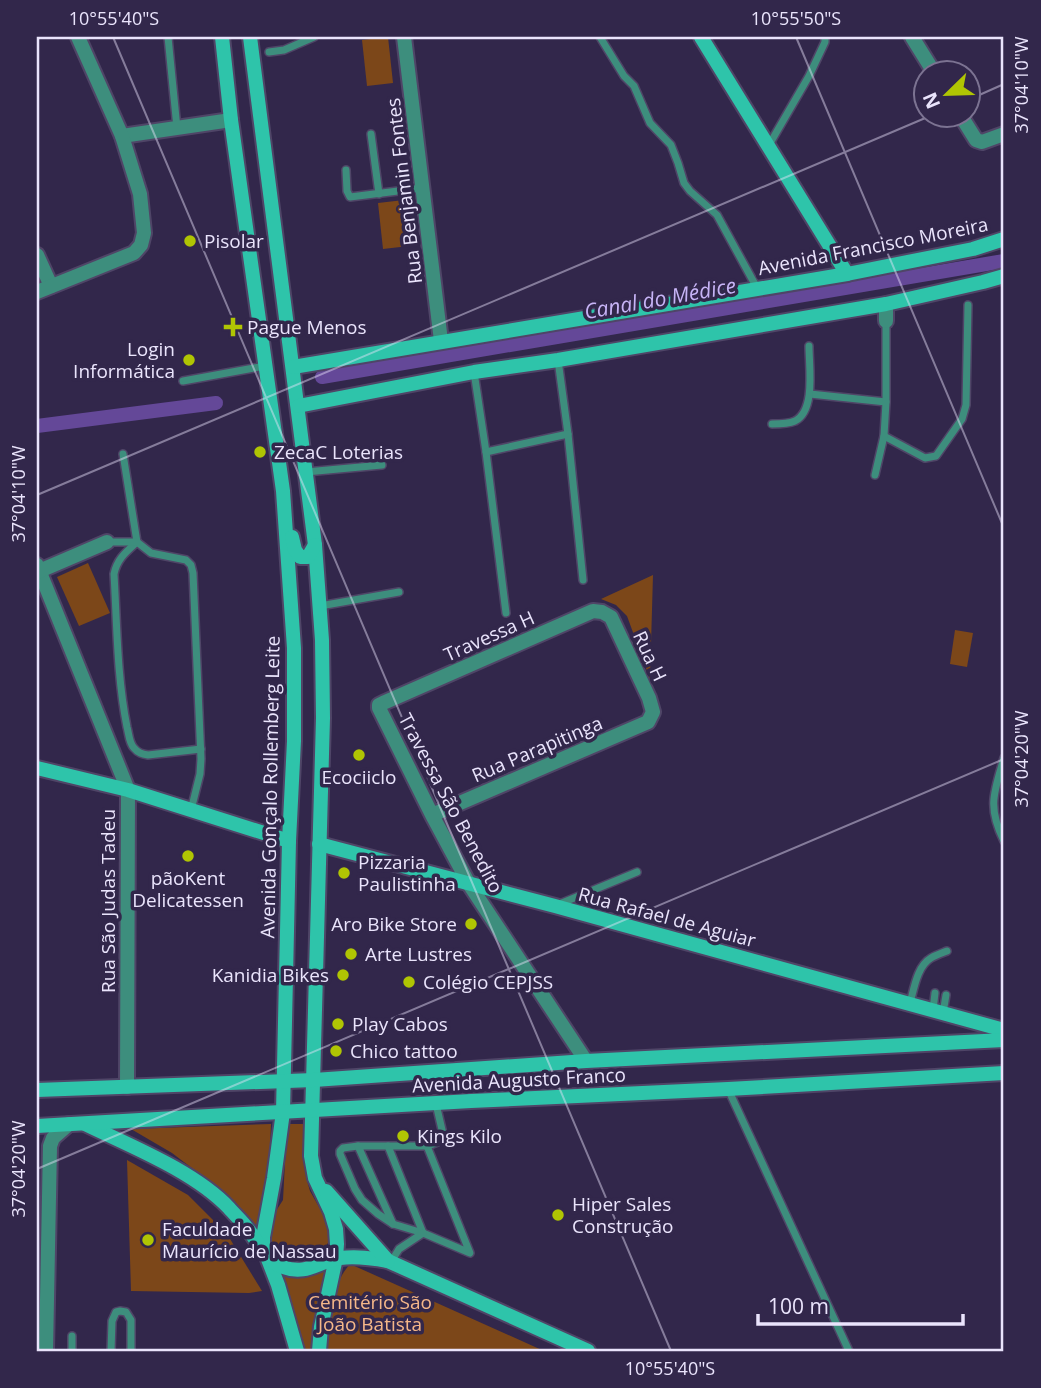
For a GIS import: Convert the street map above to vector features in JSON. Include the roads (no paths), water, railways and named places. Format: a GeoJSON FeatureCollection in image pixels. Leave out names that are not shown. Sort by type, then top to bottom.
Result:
{"type":"FeatureCollection","features":[{"type":"Feature","properties":{"kind":"main road","name":"Avenida Gonçalo Rollemberg Leite"},"geometry":{"type":"LineString","coordinates":[[222,37],[231,120],[283,491],[294,648],[285,1081],[274,1178],[263,1237],[266,1254]]}},
{"type":"Feature","properties":{"kind":"main road"},"geometry":{"type":"LineString","coordinates":[[250,37],[315,545],[322,640],[323,718],[311,1156],[315,1178],[331,1212],[337,1244],[319,1351]]}},
{"type":"Feature","properties":{"kind":"main road"},"geometry":{"type":"LineString","coordinates":[[701,37],[847,274]]}},
{"type":"Feature","properties":{"kind":"main road","name":"Avenida Francisco Moreira"},"geometry":{"type":"LineString","coordinates":[[293,367],[847,274],[973,249],[1004,239]]}},
{"type":"Feature","properties":{"kind":"main road"},"geometry":{"type":"LineString","coordinates":[[298,406],[474,372],[886,304],[1004,276]]}},
{"type":"Feature","properties":{"kind":"main road"},"geometry":{"type":"LineString","coordinates":[[283,491],[297,555],[308,557],[315,545]]}},
{"type":"Feature","properties":{"kind":"main road"},"geometry":{"type":"LineString","coordinates":[[37,768],[128,790],[289,841]]}},
{"type":"Feature","properties":{"kind":"main road","name":"Rua Rafael de Aguiar"},"geometry":{"type":"LineString","coordinates":[[319,844],[1004,1030]]}},
{"type":"Feature","properties":{"kind":"main road","name":"Avenida Augusto Franco"},"geometry":{"type":"LineString","coordinates":[[37,1090],[314,1080],[586,1061],[1004,1040]]}},
{"type":"Feature","properties":{"kind":"main road","name":"Avenida Augusto Franco"},"geometry":{"type":"LineString","coordinates":[[37,1126],[1004,1073]]}},
{"type":"Feature","properties":{"kind":"main road"},"geometry":{"type":"LineString","coordinates":[[76,1124],[150,1155],[196,1181],[224,1203],[279,1266],[294,1270],[312,1268],[336,1258],[361,1256],[390,1262],[588,1351]]}},
{"type":"Feature","properties":{"kind":"main road"},"geometry":{"type":"LineString","coordinates":[[315,1178],[390,1262]]}},
{"type":"Feature","properties":{"kind":"main road"},"geometry":{"type":"LineString","coordinates":[[266,1254],[297,1351]]}},
{"type":"Feature","properties":{"kind":"street"},"geometry":{"type":"LineString","coordinates":[[37,292],[134,253],[141,245],[144,233],[140,194],[122,136],[78,37]]}},
{"type":"Feature","properties":{"kind":"street","name":"Rua Benjamin Fontes"},"geometry":{"type":"LineString","coordinates":[[404,37],[442,341]]}},
{"type":"Feature","properties":{"kind":"street"},"geometry":{"type":"LineString","coordinates":[[912,37],[926,60]]}},
{"type":"Feature","properties":{"kind":"street"},"geometry":{"type":"LineString","coordinates":[[122,136],[231,120]]}},
{"type":"Feature","properties":{"kind":"street"},"geometry":{"type":"LineString","coordinates":[[970,130],[976,139],[982,142],[998,137]]}},
{"type":"Feature","properties":{"kind":"street"},"geometry":{"type":"LineString","coordinates":[[37,255],[51,286]]}},
{"type":"Feature","properties":{"kind":"street"},"geometry":{"type":"LineString","coordinates":[[886,304],[886,321]]}},
{"type":"Feature","properties":{"kind":"street"},"geometry":{"type":"LineString","coordinates":[[38,569],[107,542]]}},
{"type":"Feature","properties":{"kind":"street","name":"Rua São Judas Tadeu"},"geometry":{"type":"LineString","coordinates":[[38,569],[128,790],[127,1087]]}},
{"type":"Feature","properties":{"kind":"street","name":"Travessa H"},"geometry":{"type":"LineString","coordinates":[[383,703],[593,611],[611,617]]}},
{"type":"Feature","properties":{"kind":"street","name":"Rua H"},"geometry":{"type":"LineString","coordinates":[[611,617],[653,712]]}},
{"type":"Feature","properties":{"kind":"street","name":"Travessa São Benedito"},"geometry":{"type":"LineString","coordinates":[[383,703],[379,708],[469,884],[586,1061]]}},
{"type":"Feature","properties":{"kind":"street","name":"Rua Parapitinga"},"geometry":{"type":"LineString","coordinates":[[432,815],[648,722],[653,712]]}},
{"type":"Feature","properties":{"kind":"street"},"geometry":{"type":"LineString","coordinates":[[46,1351],[50,1146],[53,1139],[76,1124]]}},
{"type":"Feature","properties":{"kind":"lane"},"geometry":{"type":"LineString","coordinates":[[168,37],[177,129]]}},
{"type":"Feature","properties":{"kind":"lane"},"geometry":{"type":"LineString","coordinates":[[269,52],[284,50],[314,37]]}},
{"type":"Feature","properties":{"kind":"lane"},"geometry":{"type":"LineString","coordinates":[[600,37],[624,76],[634,86],[650,123],[671,145],[684,183],[717,215],[758,289]]}},
{"type":"Feature","properties":{"kind":"lane"},"geometry":{"type":"LineString","coordinates":[[768,146],[809,76],[825,37]]}},
{"type":"Feature","properties":{"kind":"lane"},"geometry":{"type":"LineString","coordinates":[[371,134],[379,194]]}},
{"type":"Feature","properties":{"kind":"lane"},"geometry":{"type":"LineString","coordinates":[[346,170],[346,191],[350,197],[423,188]]}},
{"type":"Feature","properties":{"kind":"lane"},"geometry":{"type":"LineString","coordinates":[[884,436],[925,458],[931,458],[936,456],[962,419],[966,405],[968,305]]}},
{"type":"Feature","properties":{"kind":"lane"},"geometry":{"type":"LineString","coordinates":[[875,475],[884,436],[886,321]]}},
{"type":"Feature","properties":{"kind":"lane"},"geometry":{"type":"LineString","coordinates":[[772,424],[787,424],[797,420],[805,412],[810,394],[809,346]]}},
{"type":"Feature","properties":{"kind":"lane"},"geometry":{"type":"LineString","coordinates":[[558,360],[583,580]]}},
{"type":"Feature","properties":{"kind":"lane"},"geometry":{"type":"LineString","coordinates":[[183,381],[266,366]]}},
{"type":"Feature","properties":{"kind":"lane"},"geometry":{"type":"LineString","coordinates":[[474,372],[506,613]]}},
{"type":"Feature","properties":{"kind":"lane"},"geometry":{"type":"LineString","coordinates":[[810,394],[886,402]]}},
{"type":"Feature","properties":{"kind":"lane"},"geometry":{"type":"LineString","coordinates":[[486,452],[568,434]]}},
{"type":"Feature","properties":{"kind":"lane"},"geometry":{"type":"LineString","coordinates":[[123,454],[137,542]]}},
{"type":"Feature","properties":{"kind":"lane"},"geometry":{"type":"LineString","coordinates":[[306,472],[382,465]]}},
{"type":"Feature","properties":{"kind":"lane"},"geometry":{"type":"LineString","coordinates":[[107,542],[137,542],[152,552],[186,560],[191,565],[201,749],[200,774],[191,810]]}},
{"type":"Feature","properties":{"kind":"lane"},"geometry":{"type":"LineString","coordinates":[[137,542],[121,556],[114,574],[118,656],[130,743],[139,753],[148,755],[201,749]]}},
{"type":"Feature","properties":{"kind":"lane"},"geometry":{"type":"LineString","coordinates":[[320,606],[399,592]]}},
{"type":"Feature","properties":{"kind":"lane"},"geometry":{"type":"LineString","coordinates":[[1004,758],[993,794],[995,816],[1004,841]]}},
{"type":"Feature","properties":{"kind":"lane"},"geometry":{"type":"LineString","coordinates":[[555,906],[637,872]]}},
{"type":"Feature","properties":{"kind":"lane"},"geometry":{"type":"LineString","coordinates":[[909,1004],[925,964],[932,957],[947,951]]}},
{"type":"Feature","properties":{"kind":"lane"},"geometry":{"type":"LineString","coordinates":[[935,993],[938,1012]]}},
{"type":"Feature","properties":{"kind":"lane"},"geometry":{"type":"LineString","coordinates":[[938,1012],[946,995]]}},
{"type":"Feature","properties":{"kind":"lane"},"geometry":{"type":"LineString","coordinates":[[729,1088],[849,1351]]}},
{"type":"Feature","properties":{"kind":"lane"},"geometry":{"type":"LineString","coordinates":[[427,1146],[470,1253],[423,1233],[393,1224],[378,1214],[355,1189],[340,1151],[358,1146],[427,1146],[436,1143],[442,1139],[443,1134],[436,1104]]}},
{"type":"Feature","properties":{"kind":"lane"},"geometry":{"type":"LineString","coordinates":[[358,1146],[393,1224]]}},
{"type":"Feature","properties":{"kind":"lane"},"geometry":{"type":"LineString","coordinates":[[388,1146],[423,1233]]}},
{"type":"Feature","properties":{"kind":"lane"},"geometry":{"type":"LineString","coordinates":[[390,1262],[399,1249],[423,1233]]}},
{"type":"Feature","properties":{"kind":"lane"},"geometry":{"type":"LineString","coordinates":[[111,1351],[112,1321],[116,1312],[120,1311],[126,1312],[131,1320],[131,1351]]}},
{"type":"Feature","properties":{"kind":"lane"},"geometry":{"type":"LineString","coordinates":[[72,1336],[72,1351]]}},
{"type":"Feature","properties":{"kind":"waterway","name":"Canal do Médice"},"geometry":{"type":"LineString","coordinates":[[322,377],[1004,261]]}},
{"type":"Feature","properties":{"kind":"waterway"},"geometry":{"type":"LineString","coordinates":[[37,426],[216,403]]}},
{"type":"Feature","properties":{"kind":"place","name":"Pisolar"},"geometry":{"type":"Point","coordinates":[190,241]}},
{"type":"Feature","properties":{"kind":"place","name":"Pague Menos"},"geometry":{"type":"Point","coordinates":[233,327]}},
{"type":"Feature","properties":{"kind":"place","name":"Login Informática"},"geometry":{"type":"Point","coordinates":[189,360]}},
{"type":"Feature","properties":{"kind":"place","name":"ZecaC Loterias"},"geometry":{"type":"Point","coordinates":[260,452]}},
{"type":"Feature","properties":{"kind":"place","name":"Ecociiclo"},"geometry":{"type":"Point","coordinates":[359,755]}},
{"type":"Feature","properties":{"kind":"place","name":"pãoKent Delicatessen"},"geometry":{"type":"Point","coordinates":[188,856]}},
{"type":"Feature","properties":{"kind":"place","name":"Pizzaria Paulistinha"},"geometry":{"type":"Point","coordinates":[344,873]}},
{"type":"Feature","properties":{"kind":"place","name":"Aro Bike Store"},"geometry":{"type":"Point","coordinates":[471,924]}},
{"type":"Feature","properties":{"kind":"place","name":"Arte Lustres"},"geometry":{"type":"Point","coordinates":[351,954]}},
{"type":"Feature","properties":{"kind":"place","name":"Kanidia Bikes"},"geometry":{"type":"Point","coordinates":[343,975]}},
{"type":"Feature","properties":{"kind":"place","name":"Colégio CEPJSS"},"geometry":{"type":"Point","coordinates":[409,982]}},
{"type":"Feature","properties":{"kind":"place","name":"Play Cabos"},"geometry":{"type":"Point","coordinates":[338,1024]}},
{"type":"Feature","properties":{"kind":"place","name":"Chico tattoo"},"geometry":{"type":"Point","coordinates":[336,1051]}},
{"type":"Feature","properties":{"kind":"place","name":"Kings Kilo"},"geometry":{"type":"Point","coordinates":[403,1136]}},
{"type":"Feature","properties":{"kind":"place","name":"Hiper Sales Construção"},"geometry":{"type":"Point","coordinates":[558,1215]}},
{"type":"Feature","properties":{"kind":"place","name":"Faculdade Maurício de Nassau"},"geometry":{"type":"Point","coordinates":[148,1240]}},
{"type":"Feature","properties":{"kind":"park label","name":"Cemitério São João Batista"},"geometry":{"type":"Point","coordinates":[370,1313]}}]}
